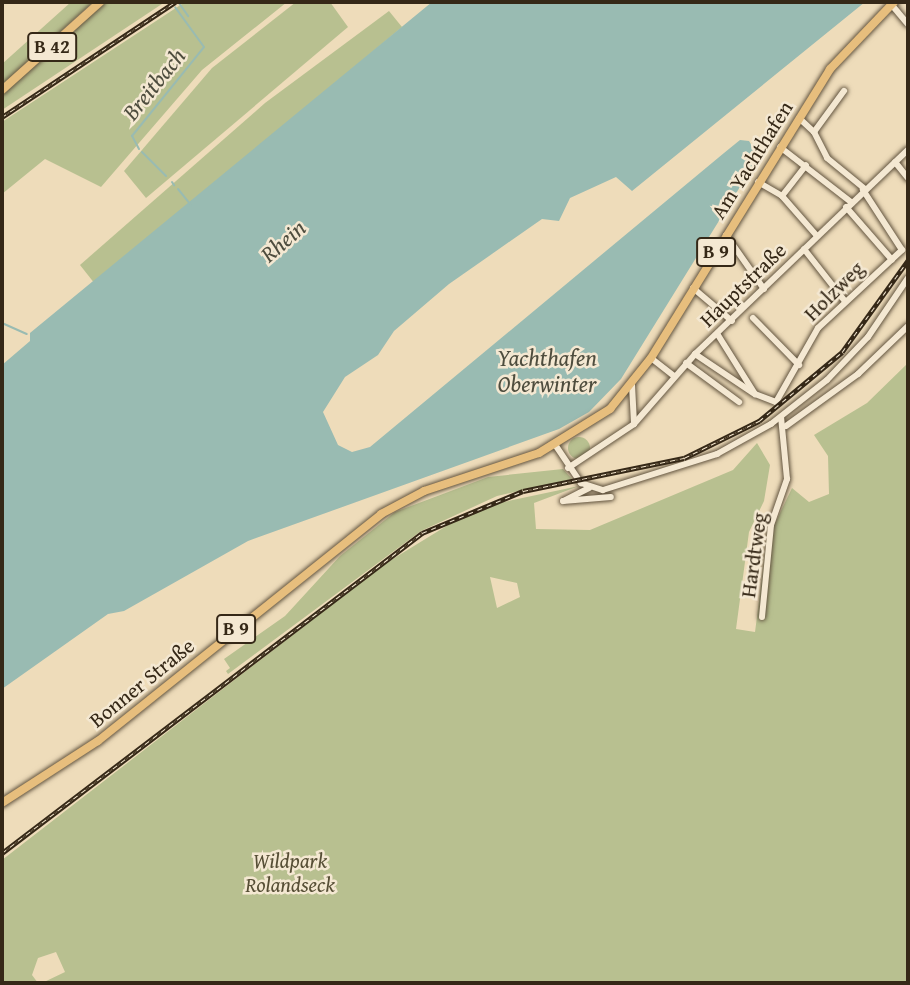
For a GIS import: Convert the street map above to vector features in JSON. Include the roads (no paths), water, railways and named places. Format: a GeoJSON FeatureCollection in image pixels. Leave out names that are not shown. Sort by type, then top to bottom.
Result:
{"type":"FeatureCollection","features":[{"type":"Feature","properties":{"kind":"main road","name":"B 42"},"geometry":{"type":"LineString","coordinates":[[2,90],[100,2]]}},
{"type":"Feature","properties":{"kind":"main road","name":"Am Yachthafen"},"geometry":{"type":"LineString","coordinates":[[329,554],[416,494],[556,446],[603,415],[632,384],[651,358],[830,69],[892,3]]}},
{"type":"Feature","properties":{"kind":"main road","name":"Bonner Straße"},"geometry":{"type":"LineString","coordinates":[[2,803],[98,741],[329,554]]}},
{"type":"Feature","properties":{"kind":"street"},"geometry":{"type":"LineString","coordinates":[[892,3],[908,24]]}},
{"type":"Feature","properties":{"kind":"street"},"geometry":{"type":"LineString","coordinates":[[814,132],[844,91]]}},
{"type":"Feature","properties":{"kind":"street"},"geometry":{"type":"LineString","coordinates":[[799,118],[814,132],[827,158],[864,189]]}},
{"type":"Feature","properties":{"kind":"street"},"geometry":{"type":"LineString","coordinates":[[780,147],[806,165],[848,205],[892,260]]}},
{"type":"Feature","properties":{"kind":"street","name":"Hauptstraße"},"geometry":{"type":"LineString","coordinates":[[568,468],[634,424],[695,354],[718,335],[864,189],[908,150]]}},
{"type":"Feature","properties":{"kind":"street"},"geometry":{"type":"LineString","coordinates":[[895,162],[908,178]]}},
{"type":"Feature","properties":{"kind":"street"},"geometry":{"type":"LineString","coordinates":[[782,196],[806,165]]}},
{"type":"Feature","properties":{"kind":"street"},"geometry":{"type":"LineString","coordinates":[[758,182],[782,196],[817,236]]}},
{"type":"Feature","properties":{"kind":"street","name":"Holzweg"},"geometry":{"type":"LineString","coordinates":[[755,394],[772,404],[799,365],[818,328],[844,300],[892,260],[903,243],[864,189]]}},
{"type":"Feature","properties":{"kind":"street"},"geometry":{"type":"LineString","coordinates":[[726,235],[762,291]]}},
{"type":"Feature","properties":{"kind":"street"},"geometry":{"type":"LineString","coordinates":[[804,249],[844,300]]}},
{"type":"Feature","properties":{"kind":"street"},"geometry":{"type":"LineString","coordinates":[[611,497],[563,501],[589,488],[612,489],[697,463],[781,417],[855,352],[908,278]]}},
{"type":"Feature","properties":{"kind":"street"},"geometry":{"type":"LineString","coordinates":[[694,288],[732,321]]}},
{"type":"Feature","properties":{"kind":"street"},"geometry":{"type":"LineString","coordinates":[[753,318],[799,365]]}},
{"type":"Feature","properties":{"kind":"street"},"geometry":{"type":"LineString","coordinates":[[786,426],[858,374],[908,326]]}},
{"type":"Feature","properties":{"kind":"street"},"geometry":{"type":"LineString","coordinates":[[718,335],[755,394]]}},
{"type":"Feature","properties":{"kind":"street"},"geometry":{"type":"LineString","coordinates":[[695,354],[709,367],[755,394]]}},
{"type":"Feature","properties":{"kind":"street"},"geometry":{"type":"LineString","coordinates":[[651,358],[674,376]]}},
{"type":"Feature","properties":{"kind":"street"},"geometry":{"type":"LineString","coordinates":[[686,363],[739,402]]}},
{"type":"Feature","properties":{"kind":"street"},"geometry":{"type":"LineString","coordinates":[[632,384],[634,424]]}},
{"type":"Feature","properties":{"kind":"street","name":"Hardtweg"},"geometry":{"type":"LineString","coordinates":[[762,617],[771,525],[787,480],[786,426],[781,417]]}},
{"type":"Feature","properties":{"kind":"street"},"geometry":{"type":"LineString","coordinates":[[556,446],[568,468],[589,488]]}},
{"type":"Feature","properties":{"kind":"water"},"geometry":{"type":"Polygon","coordinates":[[[432,2],[865,2],[632,191],[616,177],[570,198],[559,221],[542,219],[449,284],[394,331],[378,355],[345,377],[323,412],[338,445],[352,452],[370,447],[740,140],[749,141],[757,154],[748,174],[621,379],[589,412],[559,429],[248,541],[124,611],[108,614],[2,689],[2,365],[30,341],[30,333],[432,2]]]}},
{"type":"Feature","properties":{"kind":"waterway"},"geometry":{"type":"LineString","coordinates":[[179,3],[188,16]]}},
{"type":"Feature","properties":{"kind":"waterway","name":"Breitbach"},"geometry":{"type":"LineString","coordinates":[[139,149],[132,136],[204,47],[175,7]]}},
{"type":"Feature","properties":{"kind":"waterway","name":"Breitbach"},"geometry":{"type":"LineString","coordinates":[[142,152],[166,176]]}},
{"type":"Feature","properties":{"kind":"waterway","name":"Breitbach"},"geometry":{"type":"LineString","coordinates":[[178,189],[191,205]]}},
{"type":"Feature","properties":{"kind":"waterway"},"geometry":{"type":"LineString","coordinates":[[2,323],[27,334]]}},
{"type":"Feature","properties":{"kind":"railway"},"geometry":{"type":"LineString","coordinates":[[2,117],[175,2]]}},
{"type":"Feature","properties":{"kind":"railway"},"geometry":{"type":"LineString","coordinates":[[2,853],[422,533],[523,491],[684,458],[759,421],[842,352],[908,260]]}},
{"type":"Feature","properties":{"kind":"water label","name":"Rhein"},"geometry":{"type":"Point","coordinates":[283,241]}},
{"type":"Feature","properties":{"kind":"water label","name":"Yachthafen Oberwinter"},"geometry":{"type":"Point","coordinates":[547,371]}},
{"type":"Feature","properties":{"kind":"park label","name":"Wildpark Rolandseck"},"geometry":{"type":"Point","coordinates":[290,873]}}]}
